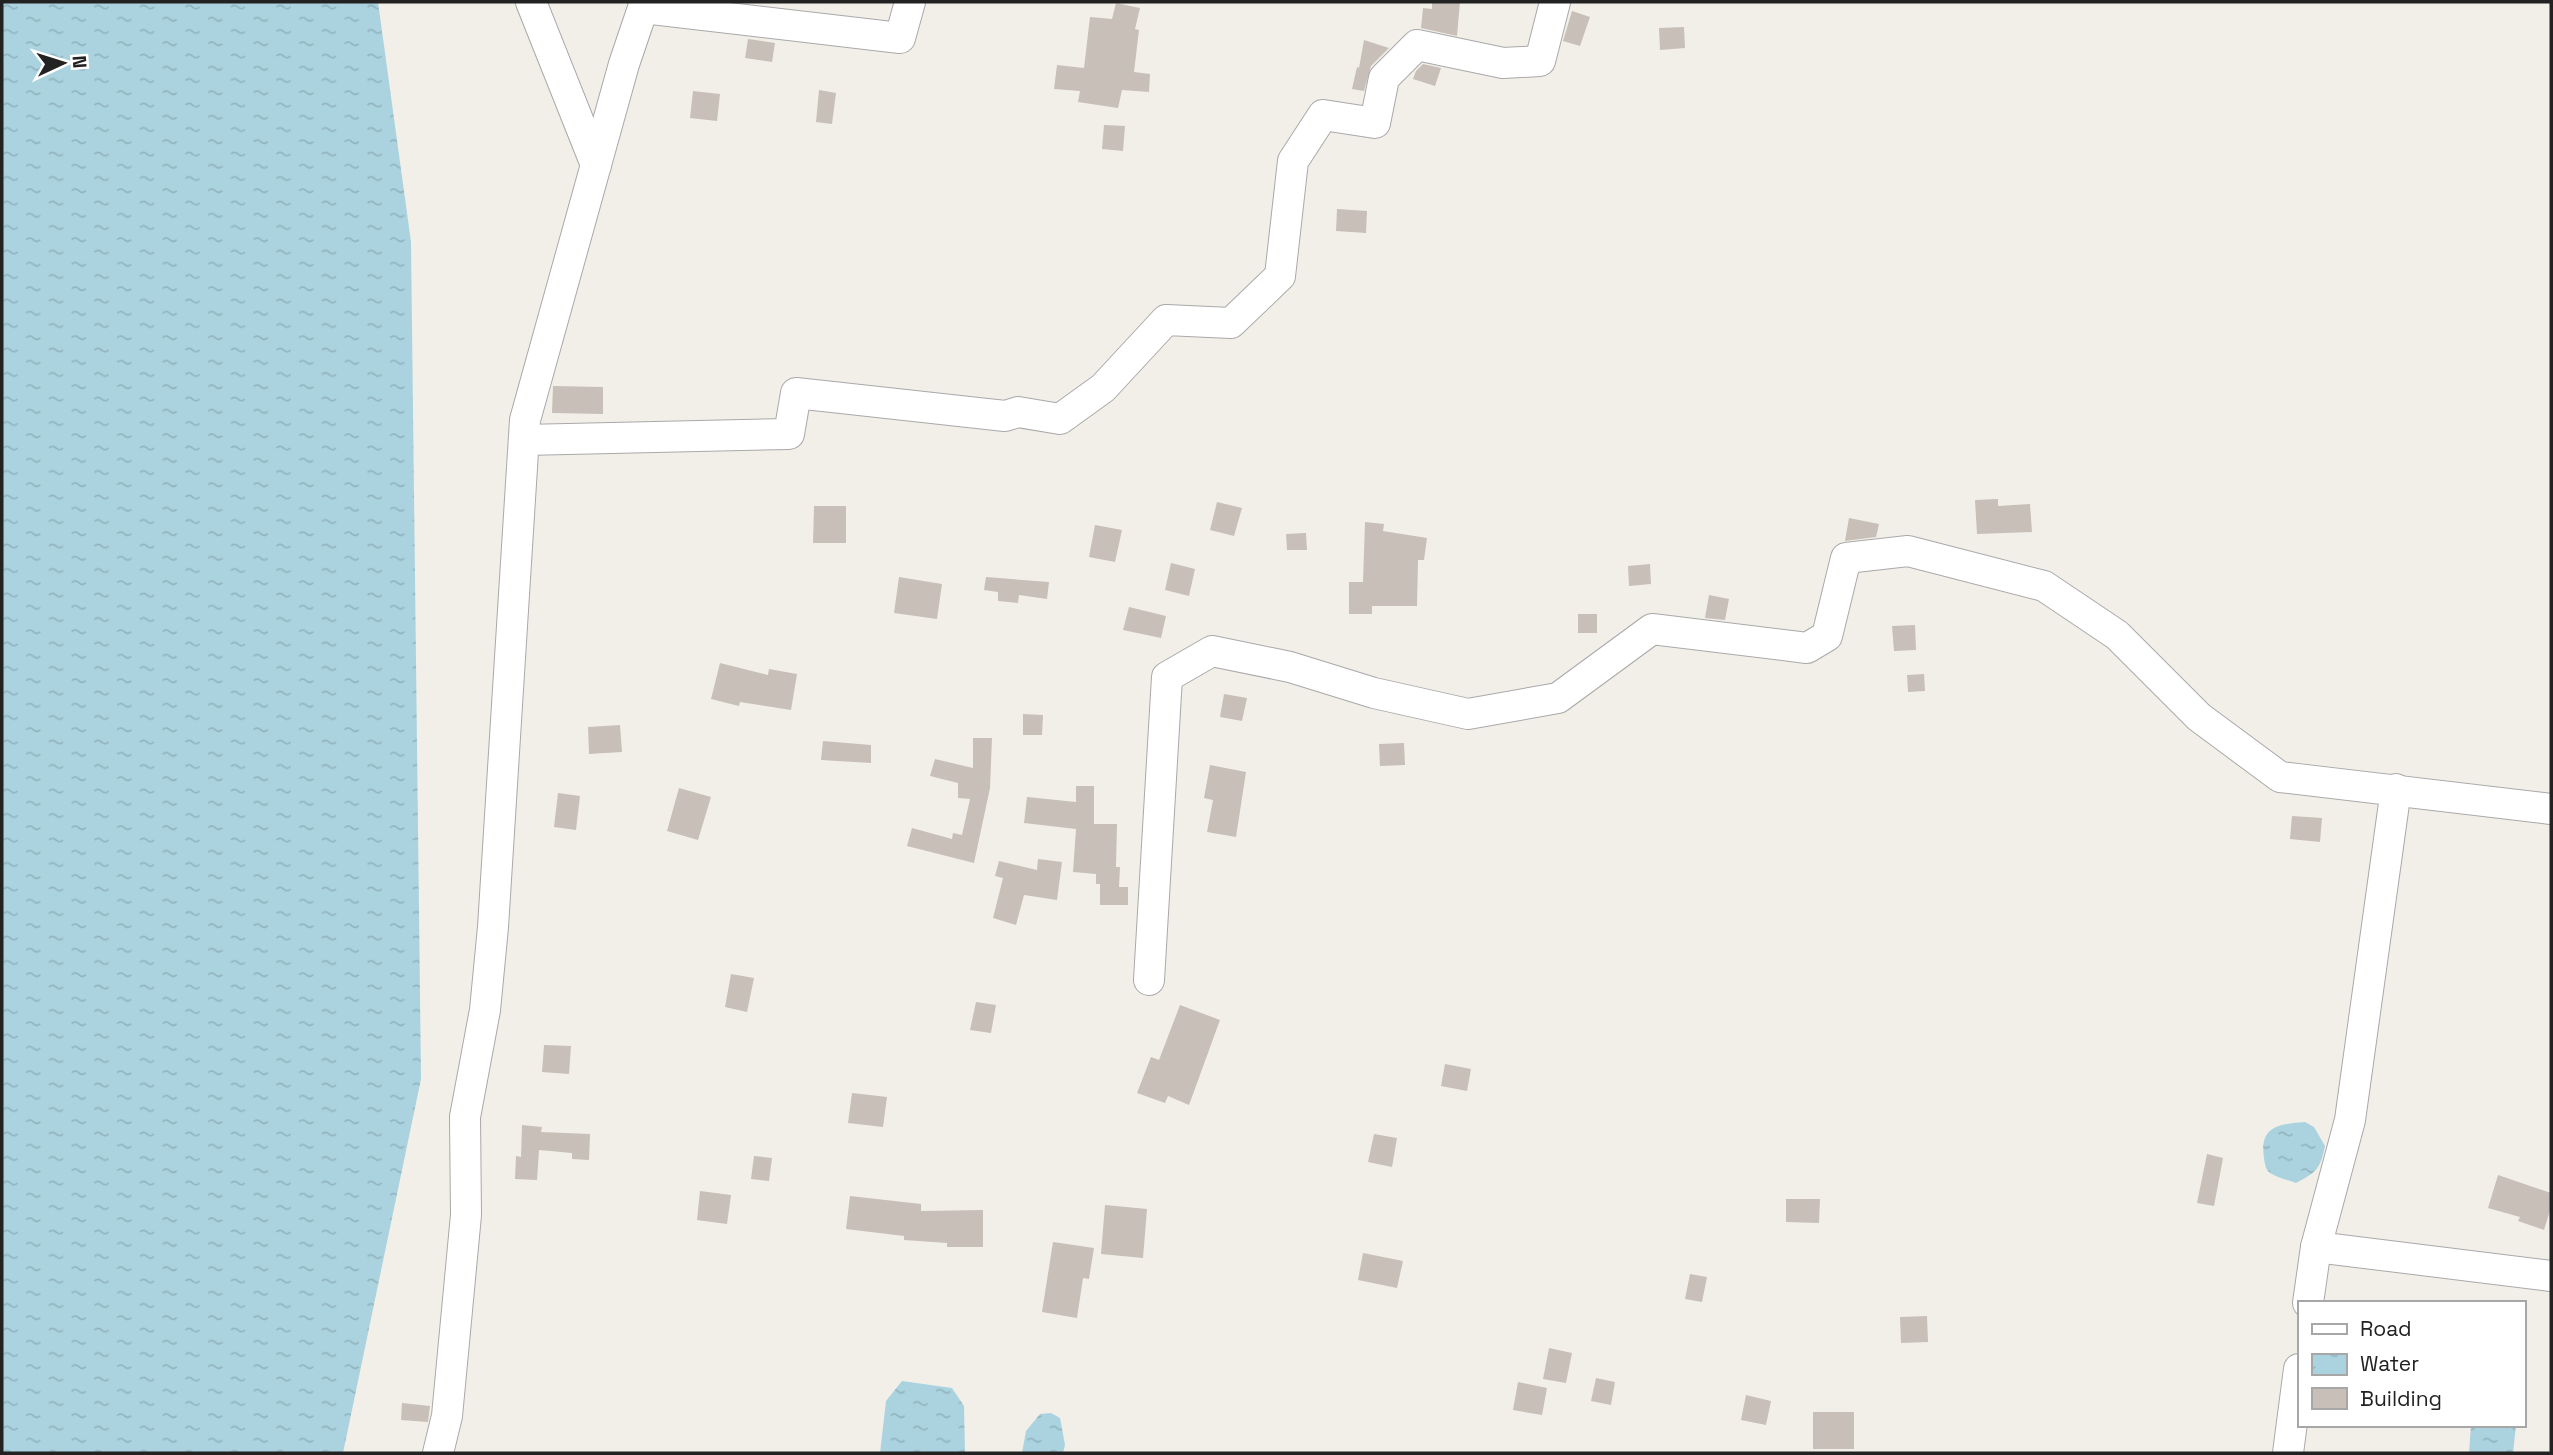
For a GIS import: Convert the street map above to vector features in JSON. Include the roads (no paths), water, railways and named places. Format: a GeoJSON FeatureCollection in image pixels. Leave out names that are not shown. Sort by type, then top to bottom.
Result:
{"type":"FeatureCollection","features":[{"type":"Feature","properties":{"kind":"street"},"geometry":{"type":"LineString","coordinates":[[531,2],[596,165]]}},
{"type":"Feature","properties":{"kind":"street"},"geometry":{"type":"LineString","coordinates":[[438,1453],[447,1416],[466,1214],[465,1117],[485,1010],[493,927],[525,420],[624,64],[643,8],[900,38],[910,2]]}},
{"type":"Feature","properties":{"kind":"street"},"geometry":{"type":"LineString","coordinates":[[524,440],[789,434],[796,393],[1004,416],[1018,412],[1060,419],[1103,388],[1166,320],[1231,323],[1280,276],[1293,160],[1323,115],[1375,123],[1384,78],[1417,45],[1503,63],[1540,61],[1555,2]]}},
{"type":"Feature","properties":{"kind":"street"},"geometry":{"type":"LineString","coordinates":[[1149,980],[1167,677],[1212,651],[1290,667],[1374,693],[1468,714],[1558,698],[1652,629],[1807,648],[1827,636],[1846,558],[1908,551],[2044,586],[2117,635],[2199,717],[2280,777],[2551,809]]}},
{"type":"Feature","properties":{"kind":"street"},"geometry":{"type":"LineString","coordinates":[[2308,1301],[2316,1247],[2350,1120],[2396,789]]}},
{"type":"Feature","properties":{"kind":"street"},"geometry":{"type":"LineString","coordinates":[[2316,1247],[2551,1276]]}},
{"type":"Feature","properties":{"kind":"street"},"geometry":{"type":"LineString","coordinates":[[2288,1453],[2298,1377]]}},
{"type":"Feature","properties":{"kind":"water"},"geometry":{"type":"Polygon","coordinates":[[[2,2],[378,2],[411,242],[421,1079],[343,1453],[2,1453],[2,2]]]}},
{"type":"Feature","properties":{"kind":"water"},"geometry":{"type":"Polygon","coordinates":[[[2305,1122],[2314,1127],[2325,1146],[2316,1169],[2296,1183],[2270,1173],[2267,1170],[2263,1147],[2268,1133],[2279,1126],[2305,1122]]]}},
{"type":"Feature","properties":{"kind":"water"},"geometry":{"type":"Polygon","coordinates":[[[902,1381],[952,1388],[964,1406],[965,1453],[880,1453],[886,1401],[902,1381]]]}},
{"type":"Feature","properties":{"kind":"water"},"geometry":{"type":"Polygon","coordinates":[[[1051,1413],[1060,1418],[1065,1445],[1063,1453],[1022,1453],[1026,1431],[1040,1414],[1051,1413]]]}},
{"type":"Feature","properties":{"kind":"water"},"geometry":{"type":"Polygon","coordinates":[[[2471,1427],[2516,1427],[2513,1453],[2469,1453],[2471,1427]]]}}]}
